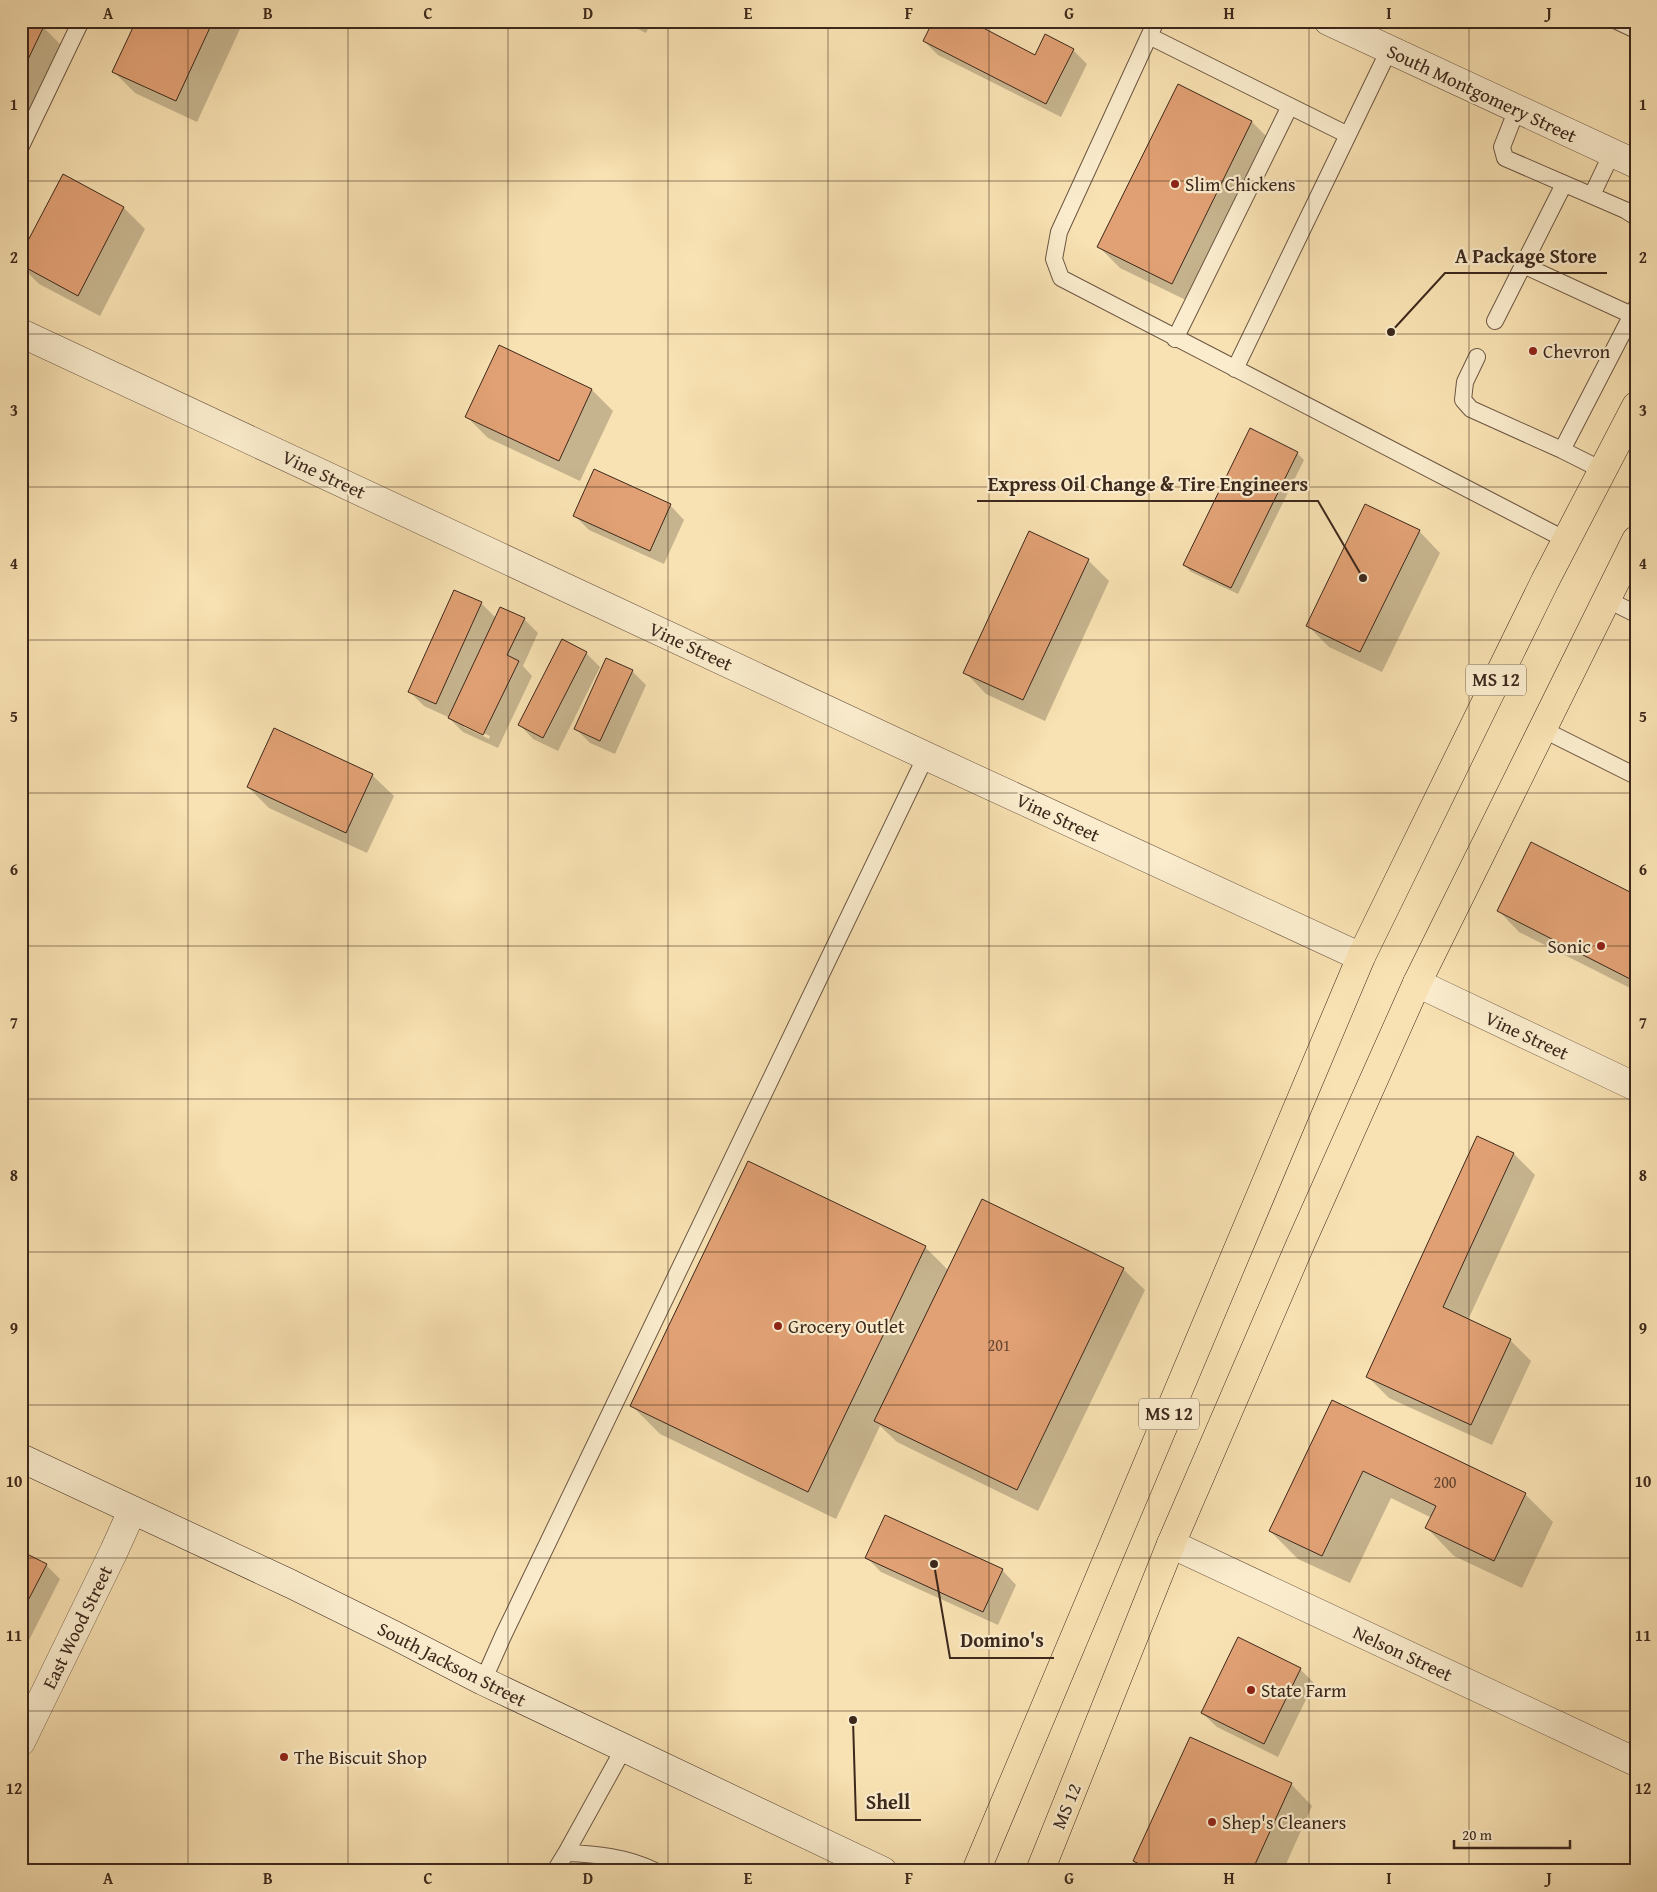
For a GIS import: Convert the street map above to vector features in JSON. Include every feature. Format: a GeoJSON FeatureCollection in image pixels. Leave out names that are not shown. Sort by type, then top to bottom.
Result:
{"type":"FeatureCollection","features":[{"type":"Feature","properties":{"kind":"main road","name":"MS 12"},"geometry":{"type":"LineString","coordinates":[[976,1871],[1362,957],[1566,540],[1636,406]]}},
{"type":"Feature","properties":{"kind":"main road","name":"MS 12"},"geometry":{"type":"LineString","coordinates":[[1040,1871],[1171,1544],[1300,1245],[1417,983],[1636,540]]}},
{"type":"Feature","properties":{"kind":"street","name":"South Montgomery Street"},"geometry":{"type":"LineString","coordinates":[[1328,21],[1624,158]]}},
{"type":"Feature","properties":{"kind":"street","name":"Vine Street"},"geometry":{"type":"LineString","coordinates":[[21,333],[926,756],[1362,957]]}},
{"type":"Feature","properties":{"kind":"street","name":"Vine Street"},"geometry":{"type":"LineString","coordinates":[[1417,983],[1636,1087]]}},
{"type":"Feature","properties":{"kind":"street","name":"South Jackson Street"},"geometry":{"type":"LineString","coordinates":[[21,1458],[308,1592],[483,1681],[883,1871]]}},
{"type":"Feature","properties":{"kind":"street","name":"East Wood Street"},"geometry":{"type":"LineString","coordinates":[[21,1742],[132,1511]]}},
{"type":"Feature","properties":{"kind":"street","name":"Nelson Street"},"geometry":{"type":"LineString","coordinates":[[1171,1544],[1636,1762]]}},
{"type":"Feature","properties":{"kind":"lane"},"geometry":{"type":"LineString","coordinates":[[21,146],[81,21]]}},
{"type":"Feature","properties":{"kind":"lane"},"geometry":{"type":"LineString","coordinates":[[1617,21],[1636,30]]}},
{"type":"Feature","properties":{"kind":"lane"},"geometry":{"type":"LineString","coordinates":[[1348,135],[1290,106],[1152,29],[1059,232],[1054,259],[1061,278],[1175,339],[1566,540]]}},
{"type":"Feature","properties":{"kind":"lane"},"geometry":{"type":"LineString","coordinates":[[1235,369],[1389,50]]}},
{"type":"Feature","properties":{"kind":"lane"},"geometry":{"type":"LineString","coordinates":[[1175,339],[1290,106]]}},
{"type":"Feature","properties":{"kind":"lane"},"geometry":{"type":"LineString","coordinates":[[1517,109],[1502,147],[1505,158],[1592,195],[1636,217]]}},
{"type":"Feature","properties":{"kind":"lane"},"geometry":{"type":"LineString","coordinates":[[1592,195],[1624,158]]}},
{"type":"Feature","properties":{"kind":"lane"},"geometry":{"type":"LineString","coordinates":[[1495,321],[1564,184]]}},
{"type":"Feature","properties":{"kind":"lane"},"geometry":{"type":"LineString","coordinates":[[1523,265],[1634,313],[1562,450]]}},
{"type":"Feature","properties":{"kind":"lane"},"geometry":{"type":"LineString","coordinates":[[1477,357],[1465,382],[1463,400],[1471,409],[1602,470]]}},
{"type":"Feature","properties":{"kind":"lane"},"geometry":{"type":"LineString","coordinates":[[1606,599],[1636,614]]}},
{"type":"Feature","properties":{"kind":"lane"},"geometry":{"type":"LineString","coordinates":[[1542,729],[1636,776]]}},
{"type":"Feature","properties":{"kind":"lane"},"geometry":{"type":"LineString","coordinates":[[483,1681],[926,756]]}},
{"type":"Feature","properties":{"kind":"lane"},"geometry":{"type":"LineString","coordinates":[[555,1871],[624,1748]]}},
{"type":"Feature","properties":{"kind":"lane"},"geometry":{"type":"LineString","coordinates":[[566,1853],[594,1854],[640,1863],[655,1871]]}},
{"type":"Feature","properties":{"kind":"building"},"geometry":{"type":"Polygon","coordinates":[[[21,21],[33,21],[44,26],[21,74],[21,21]]]}},
{"type":"Feature","properties":{"kind":"building"},"geometry":{"type":"Polygon","coordinates":[[[136,21],[213,21],[176,101],[112,72],[136,21]]]}},
{"type":"Feature","properties":{"kind":"building"},"geometry":{"type":"Polygon","coordinates":[[[933,21],[970,21],[1035,55],[1045,34],[1074,49],[1046,104],[923,41],[933,21]]]}},
{"type":"Feature","properties":{"kind":"building","name":"Slim Chickens"},"geometry":{"type":"Polygon","coordinates":[[[1178,84],[1252,121],[1172,284],[1097,247],[1178,84]]]}},
{"type":"Feature","properties":{"kind":"building"},"geometry":{"type":"Polygon","coordinates":[[[63,174],[124,207],[78,296],[21,265],[21,254],[63,174]]]}},
{"type":"Feature","properties":{"kind":"building"},"geometry":{"type":"Polygon","coordinates":[[[499,345],[592,389],[559,461],[465,417],[499,345]]]}},
{"type":"Feature","properties":{"kind":"building"},"geometry":{"type":"Polygon","coordinates":[[[1250,428],[1298,452],[1231,588],[1183,565],[1250,428]]]}},
{"type":"Feature","properties":{"kind":"building"},"geometry":{"type":"Polygon","coordinates":[[[594,469],[671,504],[650,551],[573,516],[594,469]]]}},
{"type":"Feature","properties":{"kind":"building"},"geometry":{"type":"Polygon","coordinates":[[[1365,504],[1420,530],[1360,652],[1306,626],[1365,504]]]}},
{"type":"Feature","properties":{"kind":"building"},"geometry":{"type":"Polygon","coordinates":[[[1029,531],[1089,559],[1023,700],[963,673],[1029,531]]]}},
{"type":"Feature","properties":{"kind":"building"},"geometry":{"type":"Polygon","coordinates":[[[454,590],[482,602],[436,704],[408,692],[454,590]]]}},
{"type":"Feature","properties":{"kind":"building"},"geometry":{"type":"Polygon","coordinates":[[[500,607],[525,618],[507,655],[519,661],[483,735],[448,718],[500,607]]]}},
{"type":"Feature","properties":{"kind":"building"},"geometry":{"type":"Polygon","coordinates":[[[562,639],[587,652],[543,738],[518,725],[562,639]]]}},
{"type":"Feature","properties":{"kind":"building"},"geometry":{"type":"Polygon","coordinates":[[[606,658],[633,670],[600,741],[574,729],[606,658]]]}},
{"type":"Feature","properties":{"kind":"building"},"geometry":{"type":"Polygon","coordinates":[[[274,728],[373,774],[346,833],[247,787],[274,728]]]}},
{"type":"Feature","properties":{"kind":"building","name":"Sonic"},"geometry":{"type":"Polygon","coordinates":[[[1531,842],[1636,895],[1636,982],[1497,911],[1531,842]]]}},
{"type":"Feature","properties":{"kind":"building"},"geometry":{"type":"Polygon","coordinates":[[[1477,1136],[1514,1153],[1443,1307],[1511,1339],[1471,1425],[1366,1377],[1477,1136]]]}},
{"type":"Feature","properties":{"kind":"building","name":"Grocery Outlet"},"geometry":{"type":"Polygon","coordinates":[[[748,1161],[926,1246],[808,1492],[630,1406],[748,1161]]]}},
{"type":"Feature","properties":{"kind":"building"},"geometry":{"type":"Polygon","coordinates":[[[982,1199],[1124,1268],[1017,1490],[874,1421],[982,1199]]]}},
{"type":"Feature","properties":{"kind":"building"},"geometry":{"type":"Polygon","coordinates":[[[1332,1400],[1526,1493],[1494,1561],[1425,1528],[1436,1506],[1363,1471],[1322,1556],[1269,1531],[1332,1400]]]}},
{"type":"Feature","properties":{"kind":"building"},"geometry":{"type":"Polygon","coordinates":[[[885,1515],[1003,1569],[983,1612],[865,1558],[885,1515]]]}},
{"type":"Feature","properties":{"kind":"building"},"geometry":{"type":"Polygon","coordinates":[[[21,1551],[47,1564],[21,1614],[21,1551]]]}},
{"type":"Feature","properties":{"kind":"building","name":"State Farm"},"geometry":{"type":"Polygon","coordinates":[[[1238,1637],[1301,1668],[1264,1744],[1201,1713],[1238,1637]]]}},
{"type":"Feature","properties":{"kind":"building","name":"Shep's Cleaners"},"geometry":{"type":"Polygon","coordinates":[[[1190,1737],[1292,1783],[1252,1871],[1154,1871],[1133,1861],[1190,1737]]]}},
{"type":"Feature","properties":{"kind":"place","name":"Slim Chickens"},"geometry":{"type":"Point","coordinates":[1175,184]}},
{"type":"Feature","properties":{"kind":"place","name":"A Package Store"},"geometry":{"type":"Point","coordinates":[1391,332]}},
{"type":"Feature","properties":{"kind":"place","name":"Chevron"},"geometry":{"type":"Point","coordinates":[1533,351]}},
{"type":"Feature","properties":{"kind":"place","name":"Express Oil Change & Tire Engineers"},"geometry":{"type":"Point","coordinates":[1363,578]}},
{"type":"Feature","properties":{"kind":"place","name":"Sonic"},"geometry":{"type":"Point","coordinates":[1601,946]}},
{"type":"Feature","properties":{"kind":"place","name":"Grocery Outlet"},"geometry":{"type":"Point","coordinates":[778,1326]}},
{"type":"Feature","properties":{"kind":"place","name":"Domino's"},"geometry":{"type":"Point","coordinates":[934,1564]}},
{"type":"Feature","properties":{"kind":"place","name":"State Farm"},"geometry":{"type":"Point","coordinates":[1251,1690]}},
{"type":"Feature","properties":{"kind":"place","name":"Shell"},"geometry":{"type":"Point","coordinates":[853,1720]}},
{"type":"Feature","properties":{"kind":"place","name":"The Biscuit Shop"},"geometry":{"type":"Point","coordinates":[284,1757]}},
{"type":"Feature","properties":{"kind":"place","name":"Shep's Cleaners"},"geometry":{"type":"Point","coordinates":[1212,1822]}}]}
